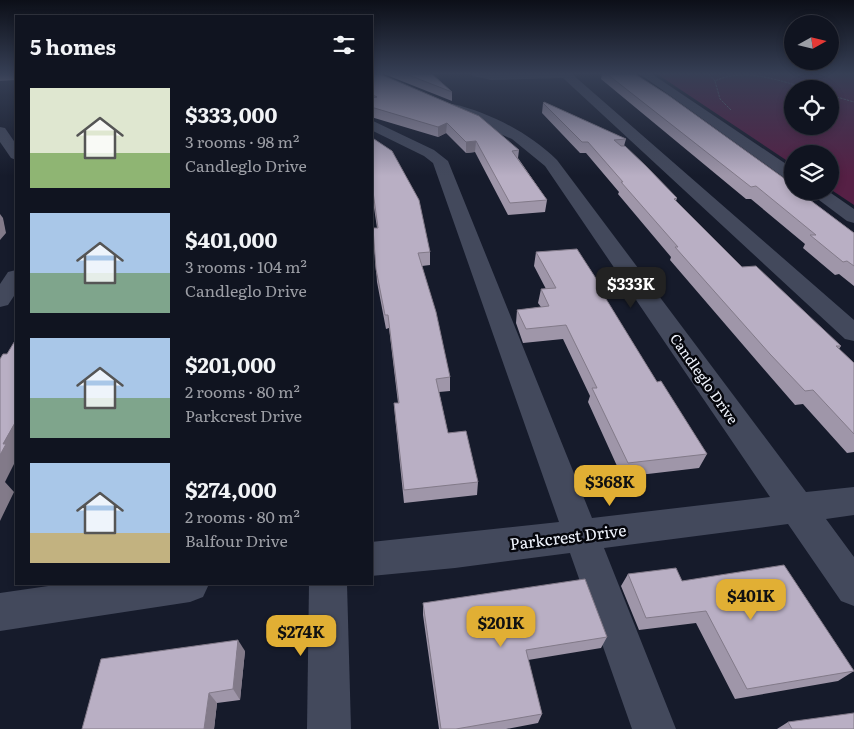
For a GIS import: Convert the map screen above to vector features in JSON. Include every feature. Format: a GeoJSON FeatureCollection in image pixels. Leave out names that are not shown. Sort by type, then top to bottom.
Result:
{"type":"FeatureCollection","features":[{"type":"Feature","properties":{"kind":"street","name":"Candleglo Drive"},"geometry":{"type":"LineString","coordinates":[[454,108],[519,136],[532,144],[551,163],[854,588]]}},
{"type":"Feature","properties":{"kind":"street"},"geometry":{"type":"LineString","coordinates":[[604,108],[854,333]]}},
{"type":"Feature","properties":{"kind":"street"},"geometry":{"type":"LineString","coordinates":[[695,108],[784,170]]}},
{"type":"Feature","properties":{"kind":"street"},"geometry":{"type":"LineString","coordinates":[[373,125],[429,153],[440,161],[654,729]]}},
{"type":"Feature","properties":{"kind":"street"},"geometry":{"type":"LineString","coordinates":[[7,136],[15,153]]}},
{"type":"Feature","properties":{"kind":"street"},"geometry":{"type":"LineString","coordinates":[[829,200],[854,217]]}},
{"type":"Feature","properties":{"kind":"street"},"geometry":{"type":"LineString","coordinates":[[0,300],[15,278]]}},
{"type":"Feature","properties":{"kind":"street","name":"Parkcrest Drive"},"geometry":{"type":"LineString","coordinates":[[373,559],[854,501]]}},
{"type":"Feature","properties":{"kind":"street"},"geometry":{"type":"LineString","coordinates":[[0,612],[65,593],[176,585]]}},
{"type":"Feature","properties":{"kind":"street"},"geometry":{"type":"LineString","coordinates":[[328,585],[329,729]]}},
{"type":"Feature","properties":{"kind":"path"},"geometry":{"type":"LineString","coordinates":[[730,108],[736,114]]}},
{"type":"Feature","properties":{"kind":"shaded area"},"geometry":{"type":"Polygon","coordinates":[[[708,108],[784,108],[784,135],[839,135],[839,108],[854,108],[854,205],[839,195],[839,145],[784,145],[784,159],[708,108]]]}},
{"type":"Feature","properties":{"kind":"building"},"geometry":{"type":"Polygon","coordinates":[[[374,108],[460,108],[479,116],[519,150],[512,151],[547,200],[510,203],[476,141],[466,142],[447,123],[438,127],[374,108]]]}},
{"type":"Feature","properties":{"kind":"building"},"geometry":{"type":"Polygon","coordinates":[[[548,108],[557,108],[626,139],[614,140],[621,146],[625,146],[646,166],[677,198],[674,199],[742,267],[756,266],[841,346],[836,346],[854,363],[854,434],[813,390],[805,391],[770,354],[675,247],[678,247],[588,142],[582,142],[548,108]]]}},
{"type":"Feature","properties":{"kind":"building"},"geometry":{"type":"Polygon","coordinates":[[[650,108],[686,108],[784,178],[784,200],[810,200],[854,233],[854,266],[847,261],[843,262],[810,235],[816,235],[756,186],[751,187],[650,108]]]}},
{"type":"Feature","properties":{"kind":"building"},"geometry":{"type":"Polygon","coordinates":[[[373,138],[392,151],[419,200],[430,252],[418,253],[436,312],[450,377],[436,379],[448,433],[466,431],[478,482],[404,490],[394,403],[399,403],[388,315],[385,315],[376,269],[373,228],[378,228],[373,192],[373,138]]]}},
{"type":"Feature","properties":{"kind":"building"},"geometry":{"type":"Polygon","coordinates":[[[577,249],[606,294],[603,294],[657,382],[661,381],[707,454],[628,463],[592,388],[597,388],[566,325],[526,329],[517,310],[549,306],[541,289],[556,288],[536,252],[577,249]]]}},
{"type":"Feature","properties":{"kind":"building"},"geometry":{"type":"Polygon","coordinates":[[[15,341],[15,423],[3,444],[6,444],[0,455],[0,359],[3,354],[7,354],[15,341]]]}},
{"type":"Feature","properties":{"kind":"building"},"geometry":{"type":"Polygon","coordinates":[[[784,565],[854,671],[747,689],[706,611],[646,618],[628,574],[676,568],[682,581],[784,565]]]}},
{"type":"Feature","properties":{"kind":"building"},"geometry":{"type":"Polygon","coordinates":[[[585,579],[607,637],[526,650],[542,714],[456,729],[441,729],[423,603],[585,579]]]}},
{"type":"Feature","properties":{"kind":"building"},"geometry":{"type":"Polygon","coordinates":[[[238,640],[233,689],[209,693],[204,729],[82,729],[101,659],[238,640]]]}},
{"type":"Feature","properties":{"kind":"building"},"geometry":{"type":"Polygon","coordinates":[[[854,713],[854,729],[792,729],[788,722],[854,713]]]}}]}
